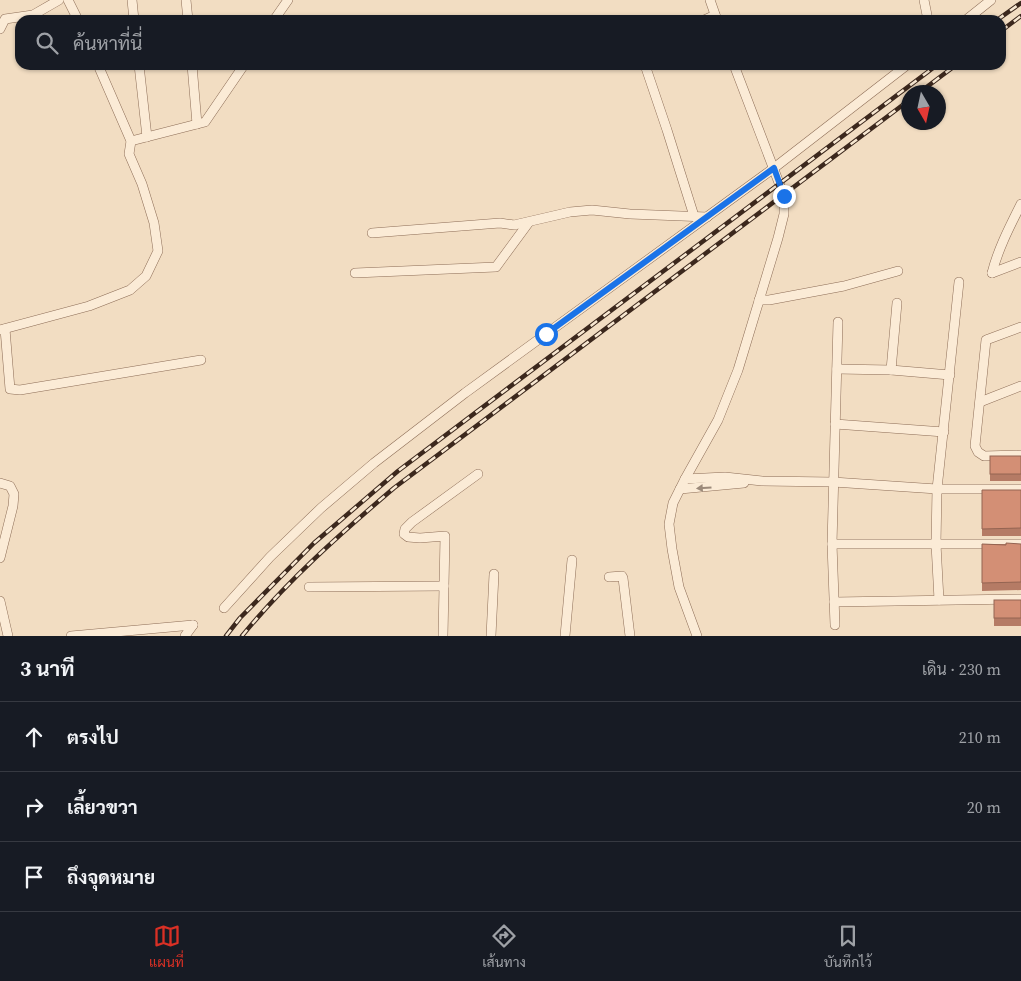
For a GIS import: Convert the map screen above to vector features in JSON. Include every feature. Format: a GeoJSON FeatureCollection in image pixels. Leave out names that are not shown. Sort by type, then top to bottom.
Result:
{"type":"FeatureCollection","features":[{"type":"Feature","properties":{"kind":"street"},"geometry":{"type":"LineString","coordinates":[[27,15],[59,0]]}},
{"type":"Feature","properties":{"kind":"street"},"geometry":{"type":"LineString","coordinates":[[68,0],[76,15]]}},
{"type":"Feature","properties":{"kind":"street"},"geometry":{"type":"LineString","coordinates":[[132,0],[134,15]]}},
{"type":"Feature","properties":{"kind":"street"},"geometry":{"type":"LineString","coordinates":[[186,0],[188,15]]}},
{"type":"Feature","properties":{"kind":"street"},"geometry":{"type":"LineString","coordinates":[[278,15],[288,0]]}},
{"type":"Feature","properties":{"kind":"street"},"geometry":{"type":"LineString","coordinates":[[710,0],[715,15]]}},
{"type":"Feature","properties":{"kind":"street"},"geometry":{"type":"LineString","coordinates":[[924,0],[927,15]]}},
{"type":"Feature","properties":{"kind":"street"},"geometry":{"type":"LineString","coordinates":[[972,15],[991,0]]}},
{"type":"Feature","properties":{"kind":"street"},"geometry":{"type":"LineString","coordinates":[[0,29],[5,19],[15,17]]}},
{"type":"Feature","properties":{"kind":"street"},"geometry":{"type":"LineString","coordinates":[[100,70],[131,141],[129,154],[142,184],[154,223],[158,251],[146,276],[130,290],[89,306],[3,329],[10,389],[20,390],[201,360]]}},
{"type":"Feature","properties":{"kind":"street"},"geometry":{"type":"LineString","coordinates":[[140,70],[147,137]]}},
{"type":"Feature","properties":{"kind":"street"},"geometry":{"type":"LineString","coordinates":[[192,70],[197,124]]}},
{"type":"Feature","properties":{"kind":"street"},"geometry":{"type":"LineString","coordinates":[[131,141],[205,122],[241,70]]}},
{"type":"Feature","properties":{"kind":"street"},"geometry":{"type":"LineString","coordinates":[[647,70],[694,216]]}},
{"type":"Feature","properties":{"kind":"street"},"geometry":{"type":"LineString","coordinates":[[697,636],[679,587],[669,524],[673,503],[718,420],[738,370],[784,214],[784,196],[736,70]]}},
{"type":"Feature","properties":{"kind":"street"},"geometry":{"type":"LineString","coordinates":[[224,608],[270,557],[321,508],[374,463],[465,393],[774,168],[901,70]]}},
{"type":"Feature","properties":{"kind":"street"},"geometry":{"type":"LineString","coordinates":[[1021,204],[1006,235],[992,273],[1021,262]]}},
{"type":"Feature","properties":{"kind":"street"},"geometry":{"type":"LineString","coordinates":[[372,233],[500,223],[514,225],[570,212],[592,210],[630,214],[708,217]]}},
{"type":"Feature","properties":{"kind":"street"},"geometry":{"type":"LineString","coordinates":[[355,273],[496,267],[529,222]]}},
{"type":"Feature","properties":{"kind":"street"},"geometry":{"type":"LineString","coordinates":[[759,300],[769,300],[844,286],[898,271]]}},
{"type":"Feature","properties":{"kind":"street"},"geometry":{"type":"LineString","coordinates":[[939,600],[936,544],[937,489],[959,282]]}},
{"type":"Feature","properties":{"kind":"street"},"geometry":{"type":"LineString","coordinates":[[891,370],[897,303]]}},
{"type":"Feature","properties":{"kind":"street"},"geometry":{"type":"LineString","coordinates":[[835,625],[832,544],[838,322]]}},
{"type":"Feature","properties":{"kind":"street"},"geometry":{"type":"LineString","coordinates":[[1021,326],[986,340],[975,446],[978,452],[984,456],[1021,455]]}},
{"type":"Feature","properties":{"kind":"street"},"geometry":{"type":"LineString","coordinates":[[837,369],[891,370],[950,375]]}},
{"type":"Feature","properties":{"kind":"street"},"geometry":{"type":"LineString","coordinates":[[980,402],[1021,386]]}},
{"type":"Feature","properties":{"kind":"street"},"geometry":{"type":"LineString","coordinates":[[835,424],[944,432]]}},
{"type":"Feature","properties":{"kind":"street"},"geometry":{"type":"LineString","coordinates":[[1011,455],[1021,451]]}},
{"type":"Feature","properties":{"kind":"street"},"geometry":{"type":"LineString","coordinates":[[443,636],[445,536],[408,537],[404,534],[405,529],[478,474]]}},
{"type":"Feature","properties":{"kind":"street"},"geometry":{"type":"LineString","coordinates":[[685,479],[725,478],[762,481],[833,482],[937,489],[1021,489]]}},
{"type":"Feature","properties":{"kind":"street"},"geometry":{"type":"LineString","coordinates":[[680,489],[718,487],[762,481]]}},
{"type":"Feature","properties":{"kind":"street"},"geometry":{"type":"LineString","coordinates":[[0,483],[10,486],[14,494],[13,506],[0,558]]}},
{"type":"Feature","properties":{"kind":"street"},"geometry":{"type":"LineString","coordinates":[[832,544],[1021,544]]}},
{"type":"Feature","properties":{"kind":"street"},"geometry":{"type":"LineString","coordinates":[[565,636],[572,560]]}},
{"type":"Feature","properties":{"kind":"street"},"geometry":{"type":"LineString","coordinates":[[491,636],[494,574]]}},
{"type":"Feature","properties":{"kind":"street"},"geometry":{"type":"LineString","coordinates":[[609,577],[622,576],[623,578],[630,636]]}},
{"type":"Feature","properties":{"kind":"street"},"geometry":{"type":"LineString","coordinates":[[309,587],[444,586]]}},
{"type":"Feature","properties":{"kind":"street"},"geometry":{"type":"LineString","coordinates":[[834,602],[1021,600]]}},
{"type":"Feature","properties":{"kind":"street"},"geometry":{"type":"LineString","coordinates":[[0,601],[8,636]]}},
{"type":"Feature","properties":{"kind":"street"},"geometry":{"type":"LineString","coordinates":[[71,636],[193,625],[185,636]]}},
{"type":"Feature","properties":{"kind":"building"},"geometry":{"type":"Polygon","coordinates":[[[990,456],[1021,456],[1021,474],[990,474],[990,456]]]}},
{"type":"Feature","properties":{"kind":"building"},"geometry":{"type":"Polygon","coordinates":[[[982,490],[1021,490],[1021,528],[982,529],[982,490]]]}},
{"type":"Feature","properties":{"kind":"building"},"geometry":{"type":"Polygon","coordinates":[[[1006,543],[1021,544],[1021,582],[982,583],[982,544],[1006,545],[1006,543]]]}},
{"type":"Feature","properties":{"kind":"building"},"geometry":{"type":"Polygon","coordinates":[[[994,600],[1021,600],[1021,618],[994,618],[994,600]]]}},
{"type":"Feature","properties":{"kind":"railway"},"geometry":{"type":"LineString","coordinates":[[1004,15],[1021,3]]}},
{"type":"Feature","properties":{"kind":"railway"},"geometry":{"type":"LineString","coordinates":[[1006,27],[1021,16]]}},
{"type":"Feature","properties":{"kind":"railway"},"geometry":{"type":"LineString","coordinates":[[226,636],[240,618],[314,543],[398,471],[930,70]]}},
{"type":"Feature","properties":{"kind":"railway"},"geometry":{"type":"LineString","coordinates":[[929,85],[949,70]]}},
{"type":"Feature","properties":{"kind":"railway"},"geometry":{"type":"LineString","coordinates":[[242,636],[277,596],[394,488],[901,106]]}},
{"type":"Feature","properties":{"kind":"route"},"geometry":{"type":"LineString","coordinates":[[546,334],[774,168],[784,196]]}}]}
